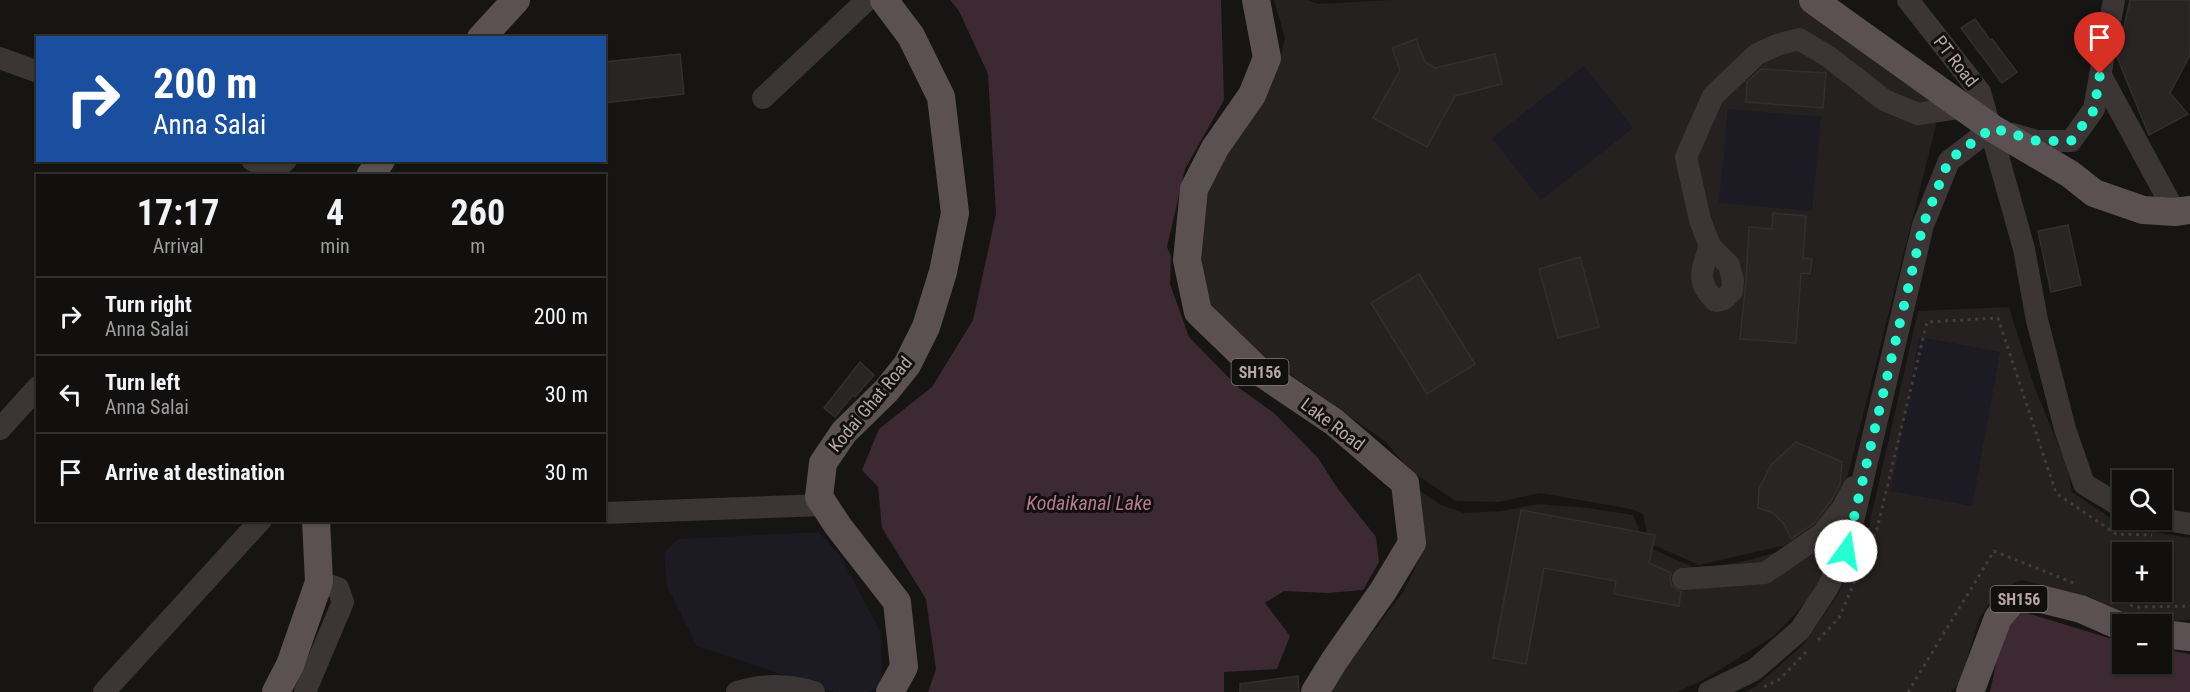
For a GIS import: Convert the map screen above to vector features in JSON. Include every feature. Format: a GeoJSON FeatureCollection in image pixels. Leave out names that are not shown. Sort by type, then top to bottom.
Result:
{"type":"FeatureCollection","features":[{"type":"Feature","properties":{"kind":"main road"},"geometry":{"type":"LineString","coordinates":[[484,36],[516,0]]}},
{"type":"Feature","properties":{"kind":"main road","name":"Kodai Ghat Road"},"geometry":{"type":"LineString","coordinates":[[824,505],[819,497],[823,463],[844,432],[886,391],[907,365],[926,327],[943,272],[955,213],[941,97],[911,36],[884,0]]}},
{"type":"Feature","properties":{"kind":"main road","name":"Lake Road"},"geometry":{"type":"LineString","coordinates":[[1256,0],[1267,58],[1252,96],[1215,148],[1194,189],[1187,260],[1198,312],[1260,372],[1334,422],[1405,483],[1412,543],[1383,591],[1315,692]]}},
{"type":"Feature","properties":{"kind":"main road"},"geometry":{"type":"LineString","coordinates":[[1814,0],[1992,128],[2070,174],[2094,194],[2143,210],[2182,211]]}},
{"type":"Feature","properties":{"kind":"main road"},"geometry":{"type":"LineString","coordinates":[[824,505],[897,602],[904,667],[890,692]]}},
{"type":"Feature","properties":{"kind":"main road"},"geometry":{"type":"LineString","coordinates":[[276,692],[290,665],[319,582],[316,522]]}},
{"type":"Feature","properties":{"kind":"main road","name":"SH156"},"geometry":{"type":"LineString","coordinates":[[1970,692],[1998,618],[2014,599],[2041,599],[2081,609],[2112,623]]}},
{"type":"Feature","properties":{"kind":"main road"},"geometry":{"type":"LineString","coordinates":[[2172,635],[2190,637]]}},
{"type":"Feature","properties":{"kind":"street"},"geometry":{"type":"LineString","coordinates":[[763,98],[867,0]]}},
{"type":"Feature","properties":{"kind":"street","name":"PT Road"},"geometry":{"type":"LineString","coordinates":[[1908,0],[1980,92],[1992,128],[2024,249],[2037,320],[2065,429],[2084,484],[2112,501]]}},
{"type":"Feature","properties":{"kind":"street"},"geometry":{"type":"LineString","coordinates":[[1709,692],[1754,670],[1800,630],[1827,589],[1846,551],[1923,225],[1949,160],[1992,128],[2037,141],[2071,141],[2094,110],[2114,0]]}},
{"type":"Feature","properties":{"kind":"street"},"geometry":{"type":"LineString","coordinates":[[1710,246],[1700,220],[1686,157],[1713,96],[1757,54],[1799,39],[1829,57],[1884,100],[1918,114],[1965,107]]}},
{"type":"Feature","properties":{"kind":"street"},"geometry":{"type":"LineString","coordinates":[[1942,90],[1962,92],[1965,77],[1949,51]]}},
{"type":"Feature","properties":{"kind":"street"},"geometry":{"type":"LineString","coordinates":[[0,58],[36,71]]}},
{"type":"Feature","properties":{"kind":"street"},"geometry":{"type":"LineString","coordinates":[[2100,74],[2182,211]]}},
{"type":"Feature","properties":{"kind":"street"},"geometry":{"type":"LineString","coordinates":[[257,162],[275,169]]}},
{"type":"Feature","properties":{"kind":"street"},"geometry":{"type":"LineString","coordinates":[[0,429],[36,389]]}},
{"type":"Feature","properties":{"kind":"street"},"geometry":{"type":"LineString","coordinates":[[1683,579],[1765,573],[1822,534],[1842,509],[1867,465]]}},
{"type":"Feature","properties":{"kind":"street"},"geometry":{"type":"LineString","coordinates":[[606,513],[824,505]]}},
{"type":"Feature","properties":{"kind":"street"},"geometry":{"type":"LineString","coordinates":[[104,692],[259,522]]}},
{"type":"Feature","properties":{"kind":"street"},"geometry":{"type":"LineString","coordinates":[[2172,526],[2190,524]]}},
{"type":"Feature","properties":{"kind":"street"},"geometry":{"type":"LineString","coordinates":[[305,692],[343,602],[338,588],[319,582]]}},
{"type":"Feature","properties":{"kind":"street"},"geometry":{"type":"LineString","coordinates":[[737,692],[770,685],[797,687],[814,692]]}},
{"type":"Feature","properties":{"kind":"path"},"geometry":{"type":"LineString","coordinates":[[1877,529],[1927,322],[1998,318],[2056,493],[2116,534],[2141,530]]}},
{"type":"Feature","properties":{"kind":"shaded area"},"geometry":{"type":"Polygon","coordinates":[[[1274,0],[1308,0],[1318,4],[1390,0],[1798,0],[1930,99],[1935,106],[1936,126],[1845,486],[1815,531],[1787,545],[1699,565],[1649,543],[1643,514],[1631,509],[1540,493],[1499,502],[1456,501],[1409,470],[1386,442],[1246,343],[1209,302],[1199,250],[1205,203],[1212,176],[1278,66],[1285,38],[1274,0]]]}},
{"type":"Feature","properties":{"kind":"shaded area"},"geometry":{"type":"Polygon","coordinates":[[[1584,66],[1633,128],[1541,200],[1492,138],[1584,66]]]}},
{"type":"Feature","properties":{"kind":"shaded area"},"geometry":{"type":"Polygon","coordinates":[[[1728,109],[1821,117],[1812,211],[1719,203],[1728,109]]]}},
{"type":"Feature","properties":{"kind":"shaded area"},"geometry":{"type":"Polygon","coordinates":[[[2009,307],[2034,386],[2067,466],[2072,492],[2112,519],[2112,530],[2150,530],[2190,538],[2190,620],[2172,621],[2172,614],[2122,613],[2088,596],[2022,580],[1997,591],[1979,619],[1961,680],[1951,692],[1745,692],[1755,687],[1803,645],[1837,596],[1866,539],[1918,311],[2009,307]]]}},
{"type":"Feature","properties":{"kind":"shaded area"},"geometry":{"type":"Polygon","coordinates":[[[1919,337],[2000,352],[1972,506],[1891,491],[1919,337]]]}},
{"type":"Feature","properties":{"kind":"shaded area"},"geometry":{"type":"Polygon","coordinates":[[[1416,488],[1441,505],[1464,513],[1502,511],[1538,504],[1633,515],[1646,546],[1699,570],[1781,551],[1842,522],[1836,555],[1818,589],[1774,636],[1703,680],[1677,692],[1325,692],[1404,591],[1422,553],[1416,488]]]}},
{"type":"Feature","properties":{"kind":"shaded area"},"geometry":{"type":"Polygon","coordinates":[[[819,532],[841,557],[881,633],[882,687],[867,692],[834,692],[697,646],[667,586],[664,553],[678,539],[819,532]]]}},
{"type":"Feature","properties":{"kind":"water","name":"Kodaikanal Lake"},"geometry":{"type":"Polygon","coordinates":[[[950,0],[1221,0],[1224,100],[1185,169],[1167,247],[1171,256],[1170,284],[1189,337],[1239,388],[1274,413],[1318,458],[1338,489],[1376,537],[1379,562],[1363,590],[1328,593],[1284,591],[1265,603],[1290,636],[1277,669],[1224,672],[1224,692],[928,692],[936,669],[926,599],[882,528],[878,487],[862,470],[879,429],[932,387],[973,320],[996,214],[988,74],[959,11],[950,0]]]}},
{"type":"Feature","properties":{"kind":"water"},"geometry":{"type":"Polygon","coordinates":[[[2017,610],[2112,639],[2112,674],[2172,674],[2172,651],[2190,654],[2190,692],[1990,692],[2005,621],[2017,610]]]}},
{"type":"Feature","properties":{"kind":"building"},"geometry":{"type":"Polygon","coordinates":[[[2130,0],[2190,0],[2190,55],[2170,93],[2188,114],[2149,135],[2117,57],[2130,0]]]}},
{"type":"Feature","properties":{"kind":"building"},"geometry":{"type":"Polygon","coordinates":[[[1975,19],[2017,72],[2002,83],[1961,28],[1975,19]]]}},
{"type":"Feature","properties":{"kind":"building"},"geometry":{"type":"Polygon","coordinates":[[[1416,39],[1425,62],[1435,68],[1495,54],[1502,84],[1455,96],[1427,147],[1373,118],[1400,70],[1392,48],[1416,39]]]}},
{"type":"Feature","properties":{"kind":"building"},"geometry":{"type":"Polygon","coordinates":[[[680,54],[684,94],[606,103],[606,62],[680,54]]]}},
{"type":"Feature","properties":{"kind":"building"},"geometry":{"type":"Polygon","coordinates":[[[1761,69],[1826,73],[1823,108],[1746,102],[1747,82],[1761,69]]]}},
{"type":"Feature","properties":{"kind":"building"},"geometry":{"type":"Polygon","coordinates":[[[1773,213],[1806,216],[1803,258],[1812,259],[1810,274],[1801,273],[1796,343],[1740,339],[1749,227],[1772,229],[1773,213]]]}},
{"type":"Feature","properties":{"kind":"building"},"geometry":{"type":"Polygon","coordinates":[[[2068,225],[2081,285],[2051,292],[2038,231],[2068,225]]]}},
{"type":"Feature","properties":{"kind":"building"},"geometry":{"type":"Polygon","coordinates":[[[1580,257],[1599,327],[1558,338],[1539,269],[1580,257]]]}},
{"type":"Feature","properties":{"kind":"building"},"geometry":{"type":"Polygon","coordinates":[[[1419,274],[1475,364],[1427,394],[1371,303],[1419,274]]]}},
{"type":"Feature","properties":{"kind":"building"},"geometry":{"type":"Polygon","coordinates":[[[860,362],[874,375],[835,417],[824,408],[860,362]]]}},
{"type":"Feature","properties":{"kind":"building"},"geometry":{"type":"Polygon","coordinates":[[[1796,442],[1842,462],[1840,484],[1831,501],[1813,524],[1791,539],[1784,524],[1773,513],[1758,508],[1759,489],[1771,465],[1796,442]]]}},
{"type":"Feature","properties":{"kind":"building"},"geometry":{"type":"Polygon","coordinates":[[[1521,510],[1655,535],[1649,563],[1671,573],[1672,586],[1681,592],[1679,606],[1614,594],[1616,581],[1544,568],[1526,664],[1493,658],[1521,510]]]}},
{"type":"Feature","properties":{"kind":"building"},"geometry":{"type":"Polygon","coordinates":[[[1298,676],[1299,692],[1240,692],[1240,684],[1298,676]]]}},
{"type":"Feature","properties":{"kind":"route"},"geometry":{"type":"LineString","coordinates":[[1846,551],[1923,225],[1949,160],[1992,128],[2037,141],[2071,141],[2094,110],[2100,74]]}}]}
